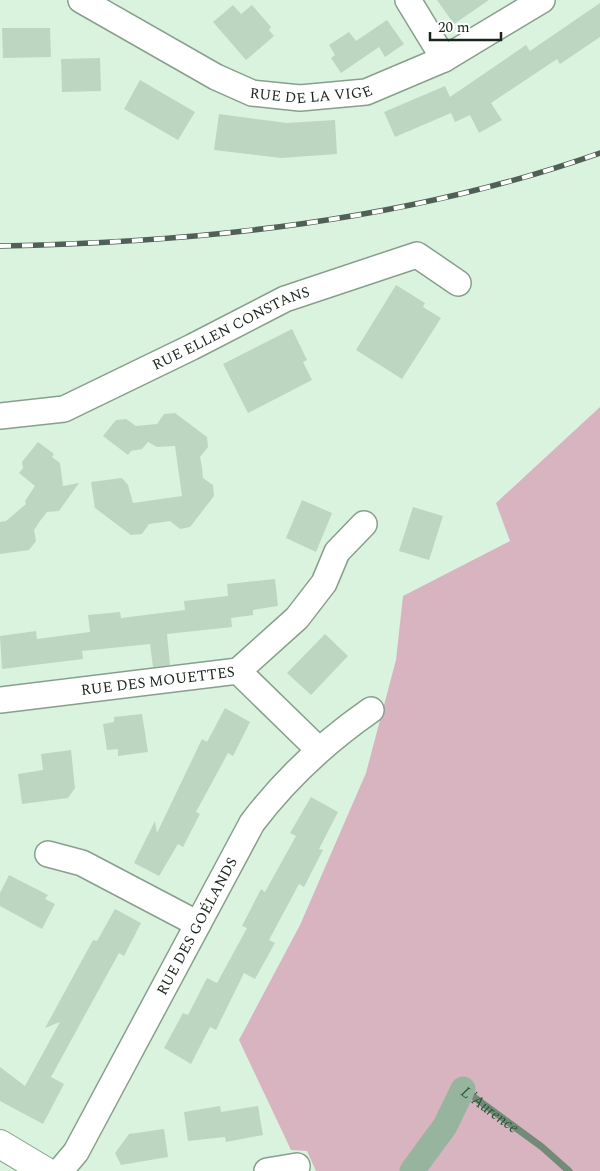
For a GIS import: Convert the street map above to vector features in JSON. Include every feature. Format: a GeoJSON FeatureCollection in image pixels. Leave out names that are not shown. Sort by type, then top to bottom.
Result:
{"type":"FeatureCollection","features":[{"type":"Feature","properties":{"kind":"street","name":"RUE DE LA VIGE"},"geometry":{"type":"LineString","coordinates":[[81,0],[216,78],[252,93],[300,98],[366,92],[444,59],[542,0]]}},
{"type":"Feature","properties":{"kind":"street"},"geometry":{"type":"LineString","coordinates":[[408,0],[444,59]]}},
{"type":"Feature","properties":{"kind":"street","name":"RUE ELLEN CONSTANS"},"geometry":{"type":"LineString","coordinates":[[0,416],[64,409],[192,347],[284,299],[417,255],[458,283]]}},
{"type":"Feature","properties":{"kind":"street","name":"RUE DES MOUETTES"},"geometry":{"type":"LineString","coordinates":[[0,700],[238,672],[296,618],[324,583],[337,552],[364,524]]}},
{"type":"Feature","properties":{"kind":"street"},"geometry":{"type":"LineString","coordinates":[[238,672],[318,750]]}},
{"type":"Feature","properties":{"kind":"street","name":"RUE DES GOÉLANDS"},"geometry":{"type":"LineString","coordinates":[[60,1171],[76,1152],[252,823],[276,791],[318,750],[371,710]]}},
{"type":"Feature","properties":{"kind":"street"},"geometry":{"type":"LineString","coordinates":[[48,854],[82,863],[198,924]]}},
{"type":"Feature","properties":{"kind":"street"},"geometry":{"type":"LineString","coordinates":[[0,1144],[45,1171]]}},
{"type":"Feature","properties":{"kind":"street"},"geometry":{"type":"LineString","coordinates":[[267,1171],[297,1166]]}},
{"type":"Feature","properties":{"kind":"shaded area"},"geometry":{"type":"Polygon","coordinates":[[[600,407],[600,1171],[316,1171],[307,1151],[291,1150],[239,1040],[300,925],[366,773],[396,660],[403,596],[510,541],[496,503],[600,407]]]}},
{"type":"Feature","properties":{"kind":"building"},"geometry":{"type":"Polygon","coordinates":[[[437,0],[489,0],[454,24],[437,0]]]}},
{"type":"Feature","properties":{"kind":"building"},"geometry":{"type":"Polygon","coordinates":[[[600,3],[600,37],[560,64],[557,59],[491,103],[502,120],[479,133],[470,115],[455,122],[451,113],[395,137],[384,112],[445,86],[450,97],[526,45],[530,51],[600,3]]]}},
{"type":"Feature","properties":{"kind":"building"},"geometry":{"type":"Polygon","coordinates":[[[233,5],[241,14],[252,5],[271,27],[269,30],[274,36],[246,60],[213,22],[233,5]]]}},
{"type":"Feature","properties":{"kind":"building"},"geometry":{"type":"Polygon","coordinates":[[[387,20],[404,44],[385,57],[379,47],[341,73],[331,58],[335,55],[329,45],[349,32],[356,41],[387,20]]]}},
{"type":"Feature","properties":{"kind":"building"},"geometry":{"type":"Polygon","coordinates":[[[2,28],[50,28],[51,57],[3,58],[2,28]]]}},
{"type":"Feature","properties":{"kind":"building"},"geometry":{"type":"Polygon","coordinates":[[[100,58],[101,91],[62,92],[61,59],[100,58]]]}},
{"type":"Feature","properties":{"kind":"building"},"geometry":{"type":"Polygon","coordinates":[[[140,80],[195,112],[178,140],[124,109],[140,80]]]}},
{"type":"Feature","properties":{"kind":"building"},"geometry":{"type":"Polygon","coordinates":[[[219,114],[287,123],[335,120],[337,154],[281,158],[214,150],[219,114]]]}},
{"type":"Feature","properties":{"kind":"building"},"geometry":{"type":"Polygon","coordinates":[[[396,285],[425,303],[423,307],[441,318],[402,379],[356,350],[396,285]]]}},
{"type":"Feature","properties":{"kind":"building"},"geometry":{"type":"Polygon","coordinates":[[[292,329],[307,360],[303,362],[312,380],[248,413],[223,364],[292,329]]]}},
{"type":"Feature","properties":{"kind":"building"},"geometry":{"type":"Polygon","coordinates":[[[175,413],[207,437],[208,447],[200,457],[203,478],[213,485],[214,496],[190,527],[180,529],[170,521],[149,524],[142,534],[131,535],[95,508],[91,482],[122,478],[128,485],[133,503],[182,496],[175,446],[157,447],[148,442],[142,449],[131,451],[128,455],[103,436],[116,420],[126,419],[136,426],[157,424],[164,414],[175,413]]]}},
{"type":"Feature","properties":{"kind":"building"},"geometry":{"type":"Polygon","coordinates":[[[38,442],[54,454],[52,457],[60,463],[63,486],[79,483],[59,511],[47,512],[40,521],[34,530],[36,541],[29,550],[0,554],[0,522],[6,521],[26,504],[25,501],[35,486],[19,473],[23,468],[22,462],[38,442]]]}},
{"type":"Feature","properties":{"kind":"building"},"geometry":{"type":"Polygon","coordinates":[[[302,500],[332,513],[316,552],[286,538],[302,500]]]}},
{"type":"Feature","properties":{"kind":"building"},"geometry":{"type":"Polygon","coordinates":[[[413,507],[443,516],[429,560],[399,551],[413,507]]]}},
{"type":"Feature","properties":{"kind":"building"},"geometry":{"type":"Polygon","coordinates":[[[275,579],[278,606],[253,610],[253,615],[231,618],[232,627],[167,634],[170,665],[153,667],[150,644],[82,651],[83,659],[2,669],[0,636],[36,631],[37,639],[90,632],[88,615],[120,612],[121,618],[185,610],[184,601],[228,596],[227,584],[275,579]]]}},
{"type":"Feature","properties":{"kind":"building"},"geometry":{"type":"Polygon","coordinates":[[[325,634],[348,656],[311,695],[287,673],[325,634]]]}},
{"type":"Feature","properties":{"kind":"building"},"geometry":{"type":"Polygon","coordinates":[[[225,708],[250,722],[233,756],[228,753],[196,812],[200,814],[183,847],[178,844],[159,876],[134,863],[155,821],[157,833],[202,739],[207,742],[225,708]]]}},
{"type":"Feature","properties":{"kind":"building"},"geometry":{"type":"Polygon","coordinates":[[[142,714],[148,752],[118,756],[118,749],[107,750],[103,724],[114,722],[114,717],[142,714]]]}},
{"type":"Feature","properties":{"kind":"building"},"geometry":{"type":"Polygon","coordinates":[[[71,750],[75,788],[68,798],[22,804],[18,774],[43,770],[41,754],[71,750]]]}},
{"type":"Feature","properties":{"kind":"building"},"geometry":{"type":"Polygon","coordinates":[[[311,797],[338,812],[319,849],[323,850],[304,887],[299,884],[269,940],[275,943],[255,979],[244,973],[216,1030],[210,1027],[191,1064],[164,1048],[183,1013],[188,1015],[207,978],[217,983],[247,928],[242,926],[261,889],[265,892],[296,836],[290,833],[311,797]]]}},
{"type":"Feature","properties":{"kind":"building"},"geometry":{"type":"Polygon","coordinates":[[[9,875],[48,895],[45,899],[55,904],[42,929],[0,906],[0,893],[9,875]]]}},
{"type":"Feature","properties":{"kind":"building"},"geometry":{"type":"Polygon","coordinates":[[[115,909],[141,923],[124,956],[119,953],[51,1077],[64,1084],[43,1124],[0,1101],[0,1067],[25,1086],[60,1022],[45,1028],[93,940],[97,941],[115,909]]]}},
{"type":"Feature","properties":{"kind":"building"},"geometry":{"type":"Polygon","coordinates":[[[220,1106],[221,1112],[258,1106],[263,1135],[226,1142],[225,1137],[188,1141],[184,1112],[220,1106]]]}},
{"type":"Feature","properties":{"kind":"building"},"geometry":{"type":"Polygon","coordinates":[[[164,1129],[168,1157],[121,1165],[115,1153],[129,1134],[164,1129]]]}},
{"type":"Feature","properties":{"kind":"waterway","name":"L'Aurence"},"geometry":{"type":"LineString","coordinates":[[463,1089],[542,1147],[569,1171]]}},
{"type":"Feature","properties":{"kind":"waterway","name":"L'Aurence"},"geometry":{"type":"LineString","coordinates":[[412,1171],[445,1126],[463,1089]]}},
{"type":"Feature","properties":{"kind":"railway"},"geometry":{"type":"LineString","coordinates":[[0,246],[152,239],[304,224],[453,196],[527,176],[600,153]]}}]}
